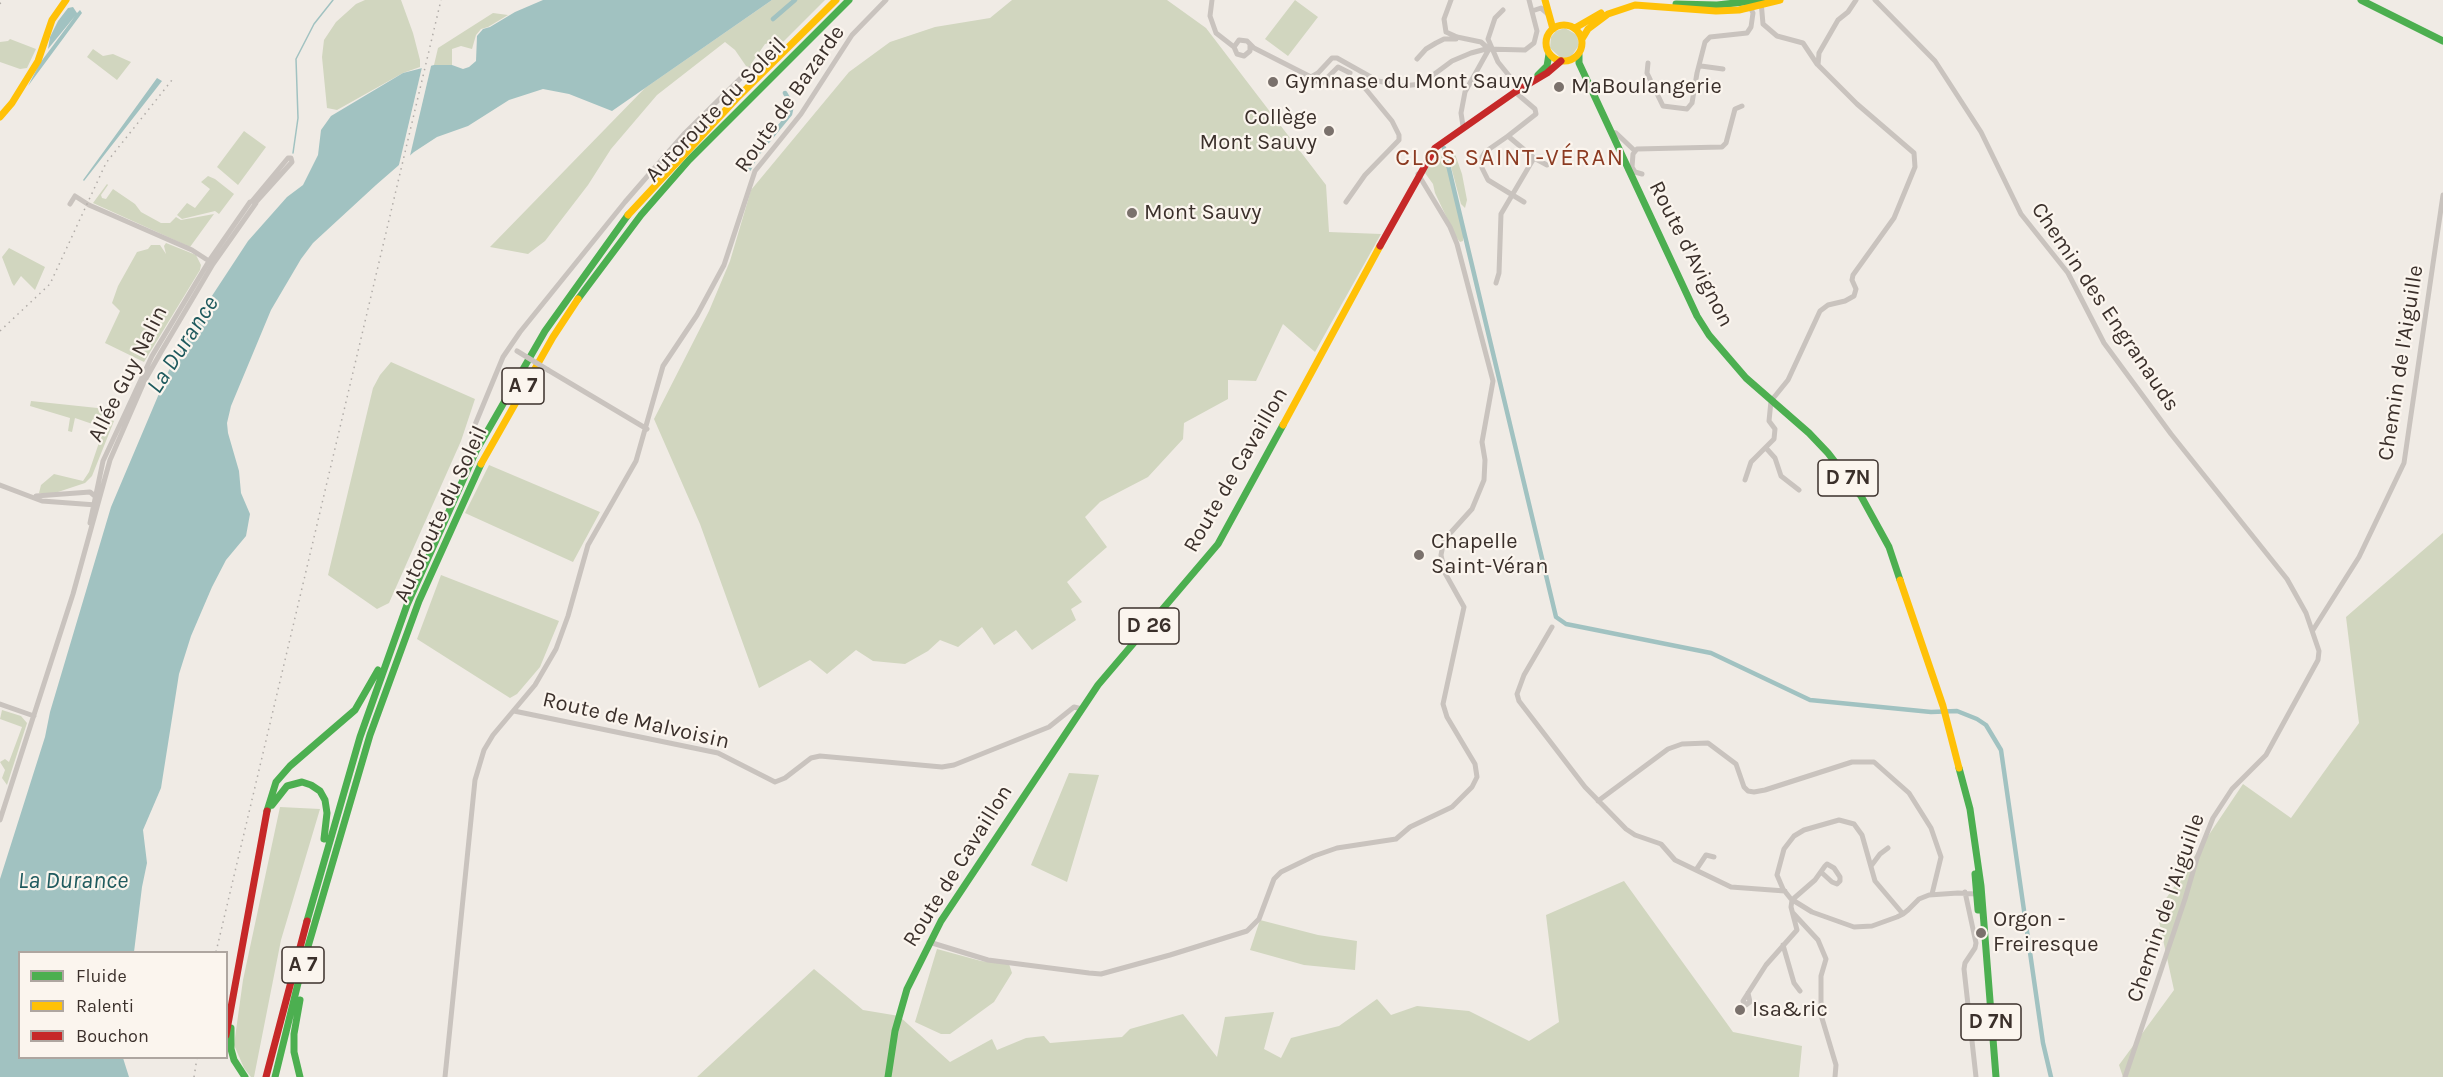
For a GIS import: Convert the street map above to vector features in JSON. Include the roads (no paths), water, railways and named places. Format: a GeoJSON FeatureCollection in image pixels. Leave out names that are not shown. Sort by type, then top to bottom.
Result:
{"type":"FeatureCollection","features":[{"type":"Feature","properties":{"kind":"main road"},"geometry":{"type":"LineString","coordinates":[[0,117],[12,103],[38,61],[52,20],[66,0]]}},
{"type":"Feature","properties":{"kind":"main road","name":"Autoroute du Soleil"},"geometry":{"type":"LineString","coordinates":[[266,1077],[321,865],[360,737],[407,605],[476,451],[545,331],[632,210],[679,158],[836,0]]}},
{"type":"Feature","properties":{"kind":"main road","name":"Autoroute du Soleil"},"geometry":{"type":"LineString","coordinates":[[275,1077],[302,967],[370,735],[428,581],[485,456],[547,347],[594,276],[641,215],[712,137],[849,0]]}},
{"type":"Feature","properties":{"kind":"main road"},"geometry":{"type":"LineString","coordinates":[[1547,0],[1553,29]]}},
{"type":"Feature","properties":{"kind":"main road"},"geometry":{"type":"LineString","coordinates":[[1547,0],[1564,25],[1575,28],[1582,39]]}},
{"type":"Feature","properties":{"kind":"main road"},"geometry":{"type":"LineString","coordinates":[[1564,25],[1553,29],[1547,38],[1549,54],[1564,61],[1579,55],[1582,39],[1588,29],[1597,21],[1623,8],[1642,4],[1702,11],[1780,0]]}},
{"type":"Feature","properties":{"kind":"main road"},"geometry":{"type":"LineString","coordinates":[[2361,0],[2443,41]]}},
{"type":"Feature","properties":{"kind":"main road"},"geometry":{"type":"LineString","coordinates":[[1575,28],[1604,11],[1632,3],[1747,3]]}},
{"type":"Feature","properties":{"kind":"main road","name":"Route de Cavaillon"},"geometry":{"type":"LineString","coordinates":[[888,1077],[893,1041],[902,1004],[912,976],[929,942],[1108,672],[1218,544],[1418,174],[1436,148],[1463,126],[1525,85],[1545,68],[1549,54]]}},
{"type":"Feature","properties":{"kind":"main road","name":"Route d'Avignon"},"geometry":{"type":"LineString","coordinates":[[1579,55],[1579,63],[1611,132],[1630,168],[1697,316],[1709,335],[1734,366],[1828,453],[1861,496],[1876,522],[1900,578],[1943,706],[1964,781],[1974,840],[1977,890]]}},
{"type":"Feature","properties":{"kind":"main road","name":"Route de Cavaillon"},"geometry":{"type":"LineString","coordinates":[[1525,85],[1564,61]]}},
{"type":"Feature","properties":{"kind":"main road","name":"Route d'Avignon"},"geometry":{"type":"LineString","coordinates":[[1564,61],[1576,69],[1602,111]]}},
{"type":"Feature","properties":{"kind":"main road"},"geometry":{"type":"LineString","coordinates":[[228,1024],[266,811],[276,782],[290,766],[355,710],[377,674],[397,623],[407,605]]}},
{"type":"Feature","properties":{"kind":"main road"},"geometry":{"type":"LineString","coordinates":[[243,1077],[231,1049],[231,1027],[270,812],[281,791],[294,783],[302,782],[311,785],[320,791],[325,800],[327,813],[321,865]]}},
{"type":"Feature","properties":{"kind":"main road"},"geometry":{"type":"LineString","coordinates":[[300,1077],[294,1052],[294,1034],[328,893],[334,855]]}},
{"type":"Feature","properties":{"kind":"main road","name":"D 7N"},"geometry":{"type":"LineString","coordinates":[[1977,890],[1983,914],[1986,968]]}},
{"type":"Feature","properties":{"kind":"main road","name":"D 7N"},"geometry":{"type":"LineString","coordinates":[[1977,890],[1996,1077]]}},
{"type":"Feature","properties":{"kind":"main road"},"geometry":{"type":"LineString","coordinates":[[228,1052],[231,1062],[243,1077]]}},
{"type":"Feature","properties":{"kind":"street","name":"Route de Bazarde"},"geometry":{"type":"LineString","coordinates":[[445,1077],[475,780],[484,750],[493,735],[540,679],[556,649],[588,545],[632,469],[646,429],[660,374],[697,315],[724,265],[755,171],[801,114],[852,35],[885,0]]}},
{"type":"Feature","properties":{"kind":"street"},"geometry":{"type":"LineString","coordinates":[[1212,0],[1210,16],[1216,33],[1234,47],[1237,54],[1247,55],[1250,48],[1247,41],[1241,40],[1236,42],[1234,47]]}},
{"type":"Feature","properties":{"kind":"street"},"geometry":{"type":"LineString","coordinates":[[1451,0],[1444,19],[1444,30],[1462,39]]}},
{"type":"Feature","properties":{"kind":"street"},"geometry":{"type":"LineString","coordinates":[[1250,48],[1258,50],[1321,84],[1338,67],[1352,73],[1365,74],[1378,81],[1403,86],[1421,84],[1452,61],[1471,52],[1492,49],[1520,51],[1530,47],[1536,39],[1537,31],[1529,0]]}},
{"type":"Feature","properties":{"kind":"street"},"geometry":{"type":"LineString","coordinates":[[1745,480],[1752,462],[1774,439],[1774,429],[1769,421],[1771,401],[1788,380],[1820,311],[1828,305],[1854,296],[1856,289],[1852,280],[1853,275],[1894,218],[1915,167],[1914,153],[1857,104],[1818,65],[1803,43],[1777,36],[1763,24],[1761,2],[1770,0]]}},
{"type":"Feature","properties":{"kind":"street"},"geometry":{"type":"LineString","coordinates":[[1818,65],[1819,53],[1838,20],[1848,12],[1856,0]]}},
{"type":"Feature","properties":{"kind":"street","name":"Chemin des Engranauds"},"geometry":{"type":"LineString","coordinates":[[1875,0],[1935,61],[1981,132],[2021,214],[2068,273],[2104,343],[2135,388],[2287,579],[2313,630]]}},
{"type":"Feature","properties":{"kind":"street"},"geometry":{"type":"LineString","coordinates":[[1648,63],[1647,73],[1663,106],[1684,110],[1689,108],[1708,39],[1747,33],[1752,23],[1747,3]]}},
{"type":"Feature","properties":{"kind":"street"},"geometry":{"type":"LineString","coordinates":[[1532,11],[1544,9],[1552,20]]}},
{"type":"Feature","properties":{"kind":"street"},"geometry":{"type":"LineString","coordinates":[[1503,10],[1495,18],[1488,39],[1498,62],[1511,78],[1525,85]]}},
{"type":"Feature","properties":{"kind":"street"},"geometry":{"type":"LineString","coordinates":[[1418,59],[1426,49],[1444,39],[1481,42],[1492,49]]}},
{"type":"Feature","properties":{"kind":"street"},"geometry":{"type":"LineString","coordinates":[[1463,126],[1461,113],[1465,92],[1492,49]]}},
{"type":"Feature","properties":{"kind":"street"},"geometry":{"type":"LineString","coordinates":[[1311,77],[1334,57],[1352,73]]}},
{"type":"Feature","properties":{"kind":"street"},"geometry":{"type":"LineString","coordinates":[[472,432],[510,346],[625,202],[685,133],[754,65]]}},
{"type":"Feature","properties":{"kind":"street"},"geometry":{"type":"LineString","coordinates":[[1701,66],[1723,69]]}},
{"type":"Feature","properties":{"kind":"street"},"geometry":{"type":"LineString","coordinates":[[1346,202],[1365,175],[1399,140],[1392,121],[1363,85],[1365,74]]}},
{"type":"Feature","properties":{"kind":"street"},"geometry":{"type":"LineString","coordinates":[[1515,92],[1535,109],[1536,114],[1485,152],[1482,162],[1488,180],[1524,202]]}},
{"type":"Feature","properties":{"kind":"street"},"geometry":{"type":"LineString","coordinates":[[1635,151],[1722,147],[1726,142],[1736,109],[1742,106]]}},
{"type":"Feature","properties":{"kind":"street"},"geometry":{"type":"LineString","coordinates":[[1611,132],[1616,133],[1635,151]]}},
{"type":"Feature","properties":{"kind":"street"},"geometry":{"type":"LineString","coordinates":[[1508,136],[1534,158],[1547,165]]}},
{"type":"Feature","properties":{"kind":"street"},"geometry":{"type":"LineString","coordinates":[[1635,151],[1630,168],[1642,174]]}},
{"type":"Feature","properties":{"kind":"street","name":"Allée Guy Nalin"},"geometry":{"type":"LineString","coordinates":[[86,551],[97,485],[108,450],[136,388],[183,303],[211,262],[255,201],[298,158]]}},
{"type":"Feature","properties":{"kind":"street"},"geometry":{"type":"LineString","coordinates":[[1496,283],[1499,273],[1501,214],[1534,158]]}},
{"type":"Feature","properties":{"kind":"street"},"geometry":{"type":"LineString","coordinates":[[929,942],[988,960],[1089,974],[1111,971],[1247,931],[1259,919],[1274,879],[1281,872],[1337,848],[1396,839],[1410,827],[1452,807],[1472,787],[1477,777],[1475,764],[1447,717],[1443,704],[1464,607],[1445,573],[1442,547],[1448,534],[1472,509],[1484,480],[1486,470],[1483,434],[1493,381],[1457,244],[1450,226],[1418,174]]}},
{"type":"Feature","properties":{"kind":"street","name":"Chemin de l'Aiguille"},"geometry":{"type":"LineString","coordinates":[[2125,1077],[2197,858],[2213,818],[2222,801],[2241,778],[2253,771],[2266,756],[2280,732],[2318,660],[2319,651],[2313,630],[2359,557],[2404,463],[2443,195]]}},
{"type":"Feature","properties":{"kind":"street"},"geometry":{"type":"LineString","coordinates":[[70,204],[75,196],[89,205],[192,250],[211,262]]}},
{"type":"Feature","properties":{"kind":"street","name":"Allée Guy Nalin"},"geometry":{"type":"LineString","coordinates":[[86,551],[94,500],[110,460],[144,382],[211,262]]}},
{"type":"Feature","properties":{"kind":"street"},"geometry":{"type":"LineString","coordinates":[[510,346],[646,429]]}},
{"type":"Feature","properties":{"kind":"street"},"geometry":{"type":"LineString","coordinates":[[1766,448],[1775,459],[1781,476],[1798,490]]}},
{"type":"Feature","properties":{"kind":"street"},"geometry":{"type":"LineString","coordinates":[[0,485],[34,496],[42,501],[94,500]]}},
{"type":"Feature","properties":{"kind":"street"},"geometry":{"type":"LineString","coordinates":[[34,496],[94,500]]}},
{"type":"Feature","properties":{"kind":"street"},"geometry":{"type":"LineString","coordinates":[[0,820],[86,551]]}},
{"type":"Feature","properties":{"kind":"street"},"geometry":{"type":"LineString","coordinates":[[1552,627],[1518,688],[1519,700],[1576,777],[1626,829],[1635,835],[1661,844],[1673,858],[1731,886],[1785,891]]}},
{"type":"Feature","properties":{"kind":"street"},"geometry":{"type":"LineString","coordinates":[[0,704],[34,716]]}},
{"type":"Feature","properties":{"kind":"street","name":"Route de Malvoisin"},"geometry":{"type":"LineString","coordinates":[[514,711],[718,753],[728,756],[775,782],[785,778],[811,758],[820,756],[942,766],[954,765],[1049,727],[1074,707],[1082,709]]}},
{"type":"Feature","properties":{"kind":"street"},"geometry":{"type":"LineString","coordinates":[[1598,801],[1668,749],[1682,744],[1708,743],[1736,764],[1744,787],[1754,792],[1852,762],[1874,762],[1909,793],[1931,828],[1941,857],[1932,894]]}},
{"type":"Feature","properties":{"kind":"street"},"geometry":{"type":"LineString","coordinates":[[1903,914],[1878,885],[1858,827],[1843,820],[1836,821],[1799,833],[1784,849],[1777,875],[1792,900],[1812,912],[1854,927],[1883,922],[1903,914],[1919,899],[1932,894],[1977,890]]}},
{"type":"Feature","properties":{"kind":"street"},"geometry":{"type":"LineString","coordinates":[[1870,866],[1888,848]]}},
{"type":"Feature","properties":{"kind":"street"},"geometry":{"type":"LineString","coordinates":[[1696,870],[1706,855],[1714,857]]}},
{"type":"Feature","properties":{"kind":"street"},"geometry":{"type":"LineString","coordinates":[[1792,900],[1821,872]]}},
{"type":"Feature","properties":{"kind":"street"},"geometry":{"type":"LineString","coordinates":[[1963,892],[1976,943],[1964,969],[1976,1077]]}},
{"type":"Feature","properties":{"kind":"street"},"geometry":{"type":"LineString","coordinates":[[1748,993],[1766,965],[1797,930],[1792,900]]}},
{"type":"Feature","properties":{"kind":"street"},"geometry":{"type":"LineString","coordinates":[[1793,913],[1818,940],[1826,959],[1821,976],[1821,1015],[1836,1065],[1835,1077]]}},
{"type":"Feature","properties":{"kind":"street"},"geometry":{"type":"LineString","coordinates":[[1783,945],[1794,983],[1800,991]]}},
{"type":"Feature","properties":{"kind":"water","name":"La Durance"},"geometry":{"type":"Polygon","coordinates":[[[543,0],[772,0],[612,111],[569,94],[543,89],[509,100],[468,126],[437,137],[414,152],[376,185],[313,243],[301,259],[271,310],[231,406],[227,423],[228,433],[239,471],[241,493],[250,514],[246,536],[226,560],[212,587],[191,636],[179,674],[161,788],[143,830],[147,863],[134,951],[18,951],[18,1059],[123,1059],[129,1077],[0,1077],[0,879],[45,737],[50,712],[111,507],[169,370],[206,305],[248,241],[287,197],[303,185],[318,155],[321,130],[331,116],[403,73],[434,65],[452,65],[463,69],[469,67],[476,61],[477,36],[483,29],[543,0]]]}},
{"type":"Feature","properties":{"kind":"water"},"geometry":{"type":"Polygon","coordinates":[[[73,7],[77,13],[80,10],[82,13],[28,86],[40,63],[75,16],[48,49],[50,37],[58,21],[68,8],[73,7]]]}},
{"type":"Feature","properties":{"kind":"water"},"geometry":{"type":"Polygon","coordinates":[[[157,78],[162,81],[84,181],[83,180],[157,78]]]}},
{"type":"Feature","properties":{"kind":"waterway"},"geometry":{"type":"LineString","coordinates":[[293,153],[298,118],[296,59],[314,24],[333,0]]}},
{"type":"Feature","properties":{"kind":"waterway"},"geometry":{"type":"LineString","coordinates":[[773,19],[795,0]]}},
{"type":"Feature","properties":{"kind":"waterway"},"geometry":{"type":"LineString","coordinates":[[749,169],[757,154],[790,114],[792,105],[785,93]]}},
{"type":"Feature","properties":{"kind":"waterway"},"geometry":{"type":"LineString","coordinates":[[1444,148],[1556,617],[1566,624],[1711,653],[1810,700],[1931,712],[1957,711],[1986,725],[2001,750],[2043,1043],[2051,1077]]}},
{"type":"Feature","properties":{"kind":"railway"},"geometry":{"type":"LineString","coordinates":[[0,4],[2,0]]}},
{"type":"Feature","properties":{"kind":"railway"},"geometry":{"type":"LineString","coordinates":[[216,951],[441,0]]}},
{"type":"Feature","properties":{"kind":"railway"},"geometry":{"type":"LineString","coordinates":[[0,331],[50,284],[106,163],[172,80]]}},
{"type":"Feature","properties":{"kind":"railway"},"geometry":{"type":"LineString","coordinates":[[194,1077],[197,1059]]}},
{"type":"Feature","properties":{"kind":"place","name":"Gymnase du Mont Sauvy"},"geometry":{"type":"Point","coordinates":[1273,82]}},
{"type":"Feature","properties":{"kind":"place","name":"MaBoulangerie"},"geometry":{"type":"Point","coordinates":[1559,87]}},
{"type":"Feature","properties":{"kind":"place","name":"Collège Mont Sauvy"},"geometry":{"type":"Point","coordinates":[1329,131]}},
{"type":"Feature","properties":{"kind":"place","name":"Mont Sauvy"},"geometry":{"type":"Point","coordinates":[1132,213]}},
{"type":"Feature","properties":{"kind":"place","name":"Chapelle Saint-Véran"},"geometry":{"type":"Point","coordinates":[1419,555]}},
{"type":"Feature","properties":{"kind":"place","name":"Orgon - Freiresque"},"geometry":{"type":"Point","coordinates":[1981,933]}},
{"type":"Feature","properties":{"kind":"place","name":"Isa&ric"},"geometry":{"type":"Point","coordinates":[1740,1010]}},
{"type":"Feature","properties":{"kind":"district","name":"CLOS SAINT-VÉRAN"},"geometry":{"type":"Point","coordinates":[1510,158]}}]}
